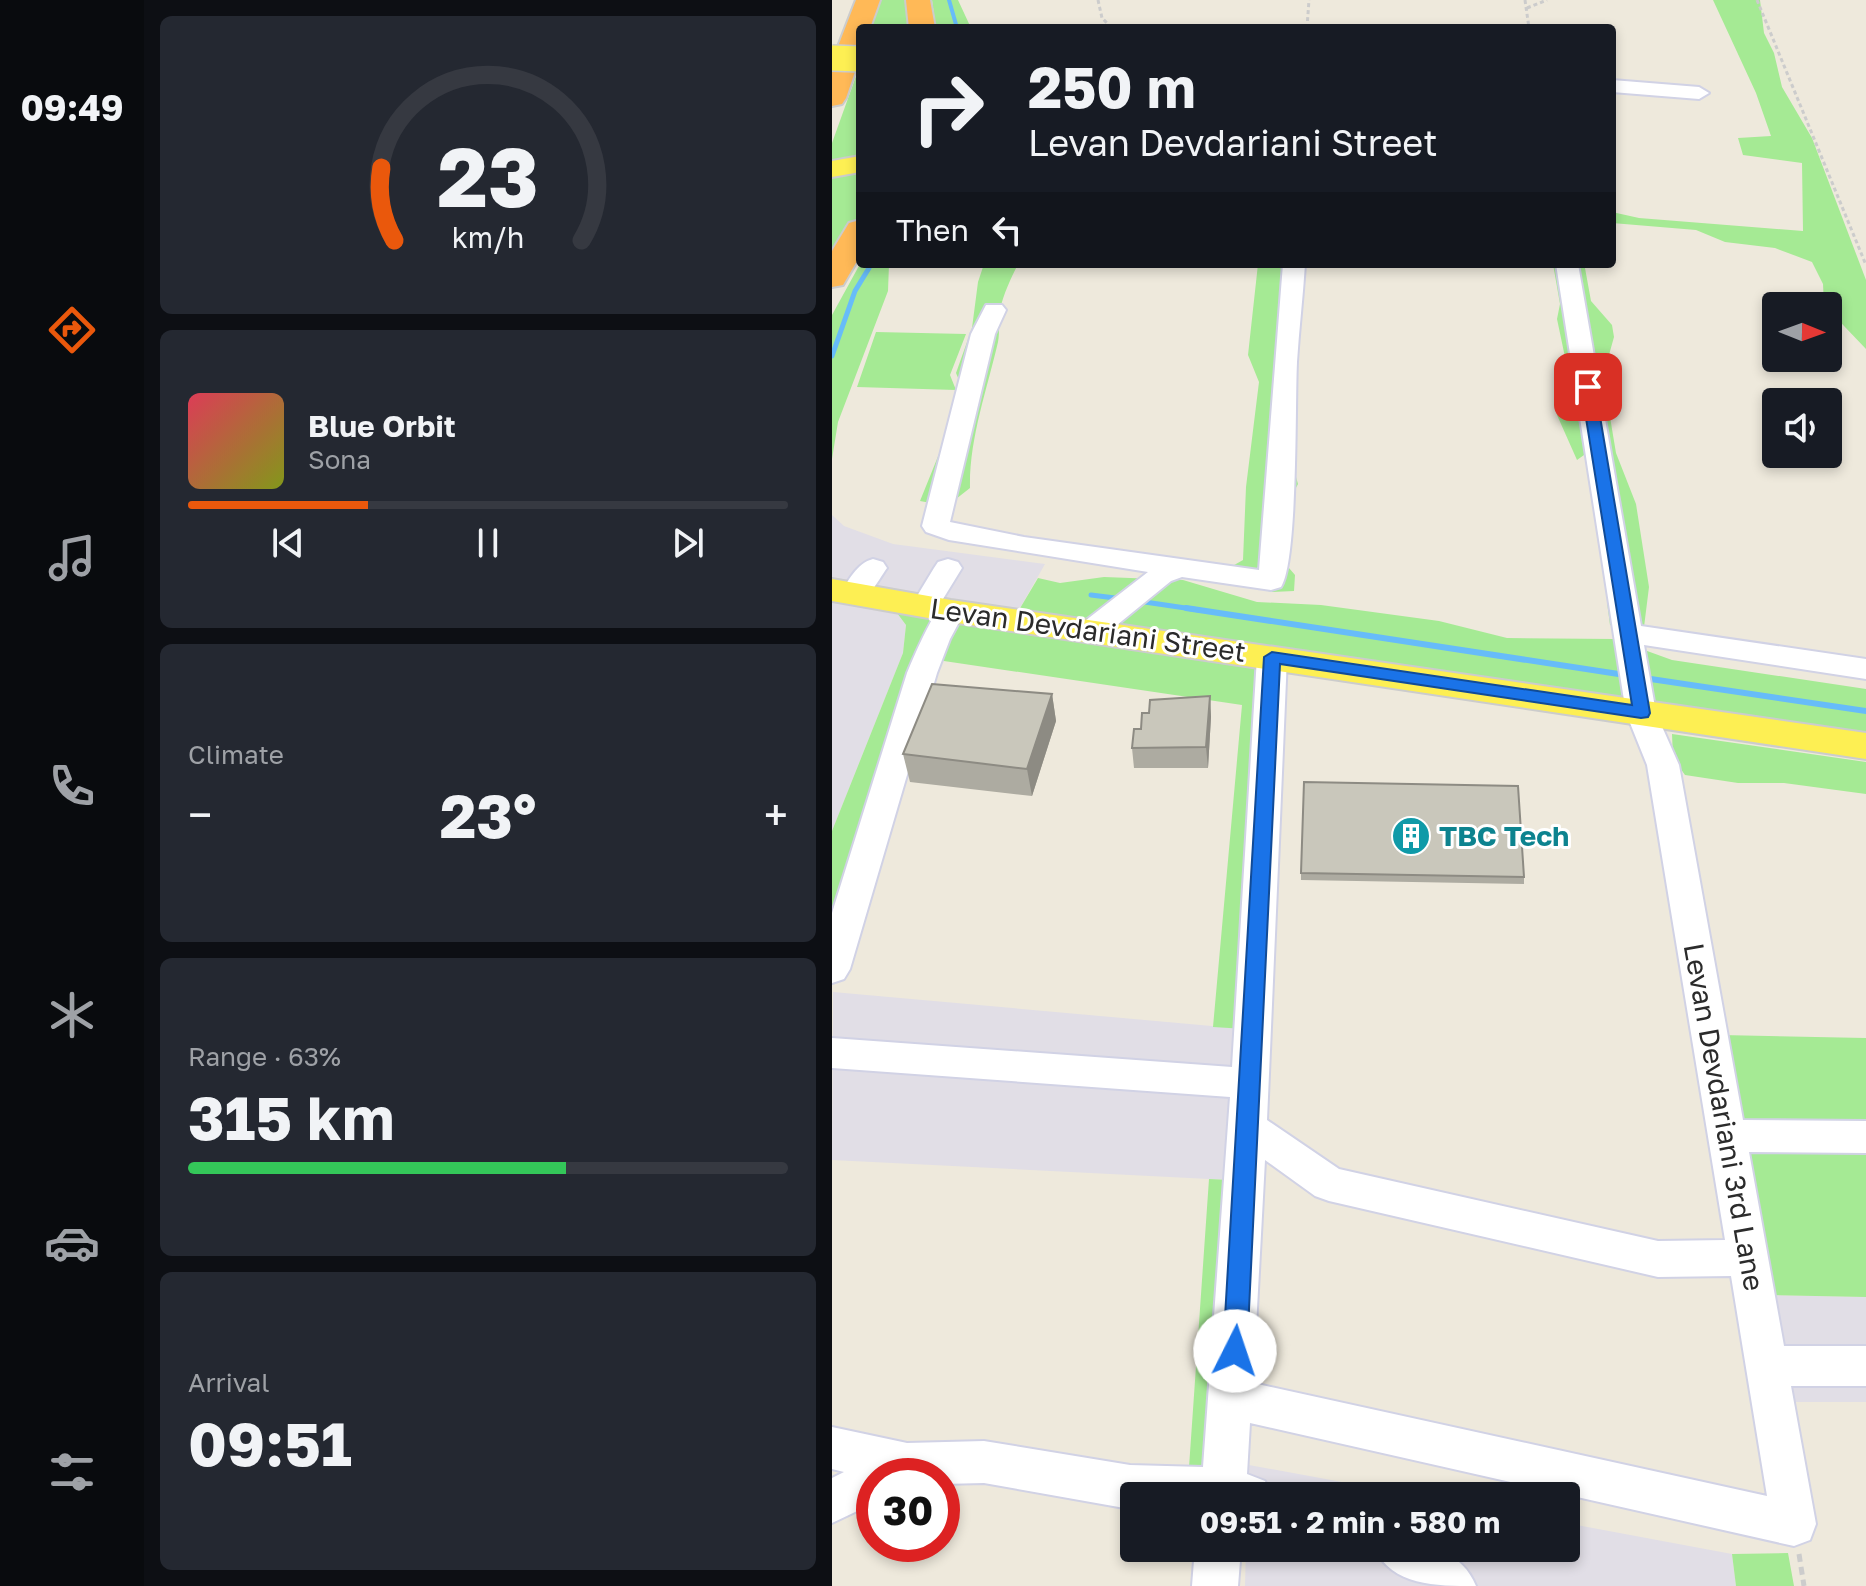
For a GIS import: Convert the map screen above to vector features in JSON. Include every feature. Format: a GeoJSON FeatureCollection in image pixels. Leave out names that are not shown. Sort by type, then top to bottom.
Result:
{"type":"FeatureCollection","features":[{"type":"Feature","properties":{"kind":"highway"},"geometry":{"type":"LineString","coordinates":[[859,24],[868,0]]}},
{"type":"Feature","properties":{"kind":"highway"},"geometry":{"type":"LineString","coordinates":[[918,0],[921,24]]}},
{"type":"Feature","properties":{"kind":"highway"},"geometry":{"type":"LineString","coordinates":[[832,98],[856,33]]}},
{"type":"Feature","properties":{"kind":"highway"},"geometry":{"type":"LineString","coordinates":[[832,278],[856,236]]}},
{"type":"Feature","properties":{"kind":"main road"},"geometry":{"type":"LineString","coordinates":[[832,58],[856,59]]}},
{"type":"Feature","properties":{"kind":"main road","name":"Levan Devdariani Street"},"geometry":{"type":"LineString","coordinates":[[853,584],[938,608],[1866,746]]}},
{"type":"Feature","properties":{"kind":"street"},"geometry":{"type":"LineString","coordinates":[[1616,86],[1699,93]]}},
{"type":"Feature","properties":{"kind":"street"},"geometry":{"type":"LineString","coordinates":[[994,310],[983,334],[936,526],[949,532],[1009,543],[1271,581],[1277,540],[1285,360],[1294,268]]}},
{"type":"Feature","properties":{"kind":"street","name":"Levan Devdariani 3rd Lane"},"geometry":{"type":"LineString","coordinates":[[1232,1399],[1794,1524],[1663,765],[1641,713],[1568,268]]}},
{"type":"Feature","properties":{"kind":"street"},"geometry":{"type":"LineString","coordinates":[[832,969],[935,639],[938,608],[948,568]]}},
{"type":"Feature","properties":{"kind":"street"},"geometry":{"type":"LineString","coordinates":[[1091,631],[1161,575],[1179,568]]}},
{"type":"Feature","properties":{"kind":"street"},"geometry":{"type":"LineString","coordinates":[[1628,633],[1866,669]]}},
{"type":"Feature","properties":{"kind":"street"},"geometry":{"type":"LineString","coordinates":[[1232,1482],[1232,1399],[1272,657]]}},
{"type":"Feature","properties":{"kind":"street"},"geometry":{"type":"LineString","coordinates":[[832,1053],[1248,1083]]}},
{"type":"Feature","properties":{"kind":"street"},"geometry":{"type":"LineString","coordinates":[[1246,1126],[1329,1184],[1658,1259],[1748,1258]]}},
{"type":"Feature","properties":{"kind":"street"},"geometry":{"type":"LineString","coordinates":[[1727,1136],[1866,1137]]}},
{"type":"Feature","properties":{"kind":"street"},"geometry":{"type":"LineString","coordinates":[[1767,1366],[1866,1366]]}},
{"type":"Feature","properties":{"kind":"street"},"geometry":{"type":"LineString","coordinates":[[832,1448],[856,1459]]}},
{"type":"Feature","properties":{"kind":"street"},"geometry":{"type":"LineString","coordinates":[[960,1465],[984,1462],[1120,1485]]}},
{"type":"Feature","properties":{"kind":"street"},"geometry":{"type":"LineString","coordinates":[[832,1501],[856,1489]]}},
{"type":"Feature","properties":{"kind":"street"},"geometry":{"type":"LineString","coordinates":[[1215,1586],[1217,1562]]}},
{"type":"Feature","properties":{"kind":"street"},"geometry":{"type":"LineString","coordinates":[[1418,1562],[1453,1586]]}},
{"type":"Feature","properties":{"kind":"path"},"geometry":{"type":"LineString","coordinates":[[1098,0],[1102,18],[1108,24]]}},
{"type":"Feature","properties":{"kind":"path"},"geometry":{"type":"LineString","coordinates":[[1307,24],[1309,0]]}},
{"type":"Feature","properties":{"kind":"path"},"geometry":{"type":"LineString","coordinates":[[1525,0],[1529,24]]}},
{"type":"Feature","properties":{"kind":"path"},"geometry":{"type":"LineString","coordinates":[[1527,8],[1547,0]]}},
{"type":"Feature","properties":{"kind":"path"},"geometry":{"type":"LineString","coordinates":[[1757,0],[1866,265]]}},
{"type":"Feature","properties":{"kind":"shaded area"},"geometry":{"type":"Polygon","coordinates":[[[832,515],[844,526],[893,544],[1045,564],[1016,615],[832,584],[832,515]]]}},
{"type":"Feature","properties":{"kind":"shaded area"},"geometry":{"type":"Polygon","coordinates":[[[832,600],[897,613],[906,625],[903,653],[832,831],[832,600]]]}},
{"type":"Feature","properties":{"kind":"shaded area"},"geometry":{"type":"Polygon","coordinates":[[[833,992],[1245,1029],[1229,1180],[832,1160],[833,992]]]}},
{"type":"Feature","properties":{"kind":"shaded area"},"geometry":{"type":"Polygon","coordinates":[[[1768,1295],[1866,1297],[1866,1402],[1784,1402],[1768,1295]]]}},
{"type":"Feature","properties":{"kind":"shaded area"},"geometry":{"type":"Polygon","coordinates":[[[1249,1465],[1342,1482],[1248,1482],[1249,1465]]]}},
{"type":"Feature","properties":{"kind":"shaded area"},"geometry":{"type":"Polygon","coordinates":[[[1580,1526],[1732,1554],[1736,1586],[1245,1586],[1246,1562],[1580,1562],[1580,1526]]]}},
{"type":"Feature","properties":{"kind":"green space"},"geometry":{"type":"Polygon","coordinates":[[[880,0],[909,0],[912,24],[872,24],[880,0]]]}},
{"type":"Feature","properties":{"kind":"green space"},"geometry":{"type":"Polygon","coordinates":[[[932,0],[958,0],[969,24],[935,24],[932,0]]]}},
{"type":"Feature","properties":{"kind":"green space"},"geometry":{"type":"Polygon","coordinates":[[[1713,0],[1760,0],[1764,33],[1774,53],[1782,87],[1812,138],[1866,280],[1866,349],[1842,324],[1842,292],[1823,292],[1823,284],[1812,262],[1775,248],[1725,242],[1696,230],[1616,223],[1616,213],[1639,218],[1803,231],[1802,163],[1743,155],[1738,138],[1771,136],[1756,93],[1713,0]]]}},
{"type":"Feature","properties":{"kind":"green space"},"geometry":{"type":"Polygon","coordinates":[[[856,76],[856,158],[832,162],[832,143],[856,76]]]}},
{"type":"Feature","properties":{"kind":"green space"},"geometry":{"type":"Polygon","coordinates":[[[856,173],[856,228],[832,267],[832,178],[856,173]]]}},
{"type":"Feature","properties":{"kind":"green space"},"geometry":{"type":"Polygon","coordinates":[[[858,268],[889,268],[888,291],[838,422],[832,459],[832,315],[858,268]]]}},
{"type":"Feature","properties":{"kind":"green space"},"geometry":{"type":"Polygon","coordinates":[[[983,268],[1016,268],[1000,310],[998,342],[972,451],[970,488],[947,506],[920,501],[964,392],[956,373],[972,328],[983,268]]]}},
{"type":"Feature","properties":{"kind":"green space"},"geometry":{"type":"Polygon","coordinates":[[[1258,268],[1290,268],[1290,456],[1298,484],[1285,509],[1283,561],[1295,575],[1294,591],[1272,592],[1213,577],[1243,560],[1246,487],[1259,382],[1248,355],[1258,268]]]}},
{"type":"Feature","properties":{"kind":"green space"},"geometry":{"type":"Polygon","coordinates":[[[1554,268],[1585,268],[1591,301],[1612,325],[1614,337],[1607,362],[1612,397],[1610,417],[1616,453],[1636,504],[1649,587],[1643,635],[1610,625],[1607,602],[1613,567],[1591,450],[1577,460],[1557,415],[1570,381],[1557,319],[1560,304],[1554,268]]]}},
{"type":"Feature","properties":{"kind":"green space"},"geometry":{"type":"Polygon","coordinates":[[[876,332],[966,334],[950,375],[956,390],[857,387],[876,332]]]}},
{"type":"Feature","properties":{"kind":"green space"},"geometry":{"type":"Polygon","coordinates":[[[1104,577],[1183,580],[1257,602],[1321,605],[1439,621],[1507,638],[1614,639],[1672,660],[1866,689],[1866,735],[1647,701],[1016,615],[1038,578],[1060,583],[1104,577]]]}},
{"type":"Feature","properties":{"kind":"green space"},"geometry":{"type":"Polygon","coordinates":[[[897,613],[1266,670],[1245,1029],[1213,1027],[1242,705],[917,657],[832,935],[832,831],[903,653],[906,625],[897,613]]]}},
{"type":"Feature","properties":{"kind":"green space"},"geometry":{"type":"Polygon","coordinates":[[[1672,734],[1866,762],[1866,794],[1784,783],[1738,783],[1685,775],[1673,758],[1672,734]]]}},
{"type":"Feature","properties":{"kind":"green space"},"geometry":{"type":"Polygon","coordinates":[[[1721,1035],[1866,1038],[1866,1297],[1768,1295],[1721,1035]]]}},
{"type":"Feature","properties":{"kind":"green space"},"geometry":{"type":"Polygon","coordinates":[[[1209,1179],[1229,1180],[1211,1482],[1188,1482],[1209,1179]]]}},
{"type":"Feature","properties":{"kind":"green space"},"geometry":{"type":"Polygon","coordinates":[[[1788,1553],[1794,1586],[1736,1586],[1732,1554],[1788,1553]]]}},
{"type":"Feature","properties":{"kind":"building"},"geometry":{"type":"Polygon","coordinates":[[[932,684],[1052,694],[1027,769],[903,754],[932,684]]]}},
{"type":"Feature","properties":{"kind":"building"},"geometry":{"type":"Polygon","coordinates":[[[1210,696],[1206,747],[1132,748],[1134,729],[1141,729],[1142,713],[1149,713],[1150,700],[1210,696]]]}},
{"type":"Feature","properties":{"kind":"building","name":"TBC Tech"},"geometry":{"type":"Polygon","coordinates":[[[1304,782],[1518,786],[1524,877],[1301,873],[1304,782]]]}},
{"type":"Feature","properties":{"kind":"waterway"},"geometry":{"type":"LineString","coordinates":[[949,0],[956,24]]}},
{"type":"Feature","properties":{"kind":"waterway"},"geometry":{"type":"LineString","coordinates":[[832,356],[855,291],[869,268]]}},
{"type":"Feature","properties":{"kind":"waterway"},"geometry":{"type":"LineString","coordinates":[[1091,595],[1123,599]]}},
{"type":"Feature","properties":{"kind":"waterway"},"geometry":{"type":"LineString","coordinates":[[1138,601],[1199,610]]}},
{"type":"Feature","properties":{"kind":"waterway"},"geometry":{"type":"LineString","coordinates":[[1186,608],[1625,675]]}},
{"type":"Feature","properties":{"kind":"waterway"},"geometry":{"type":"LineString","coordinates":[[1644,678],[1866,711]]}},
{"type":"Feature","properties":{"kind":"place","name":"TBC Tech"},"geometry":{"type":"Point","coordinates":[1411,836]}},
{"type":"Feature","properties":{"kind":"route"},"geometry":{"type":"LineString","coordinates":[[1235,1351],[1272,657],[1641,713],[1588,387]]}}]}
